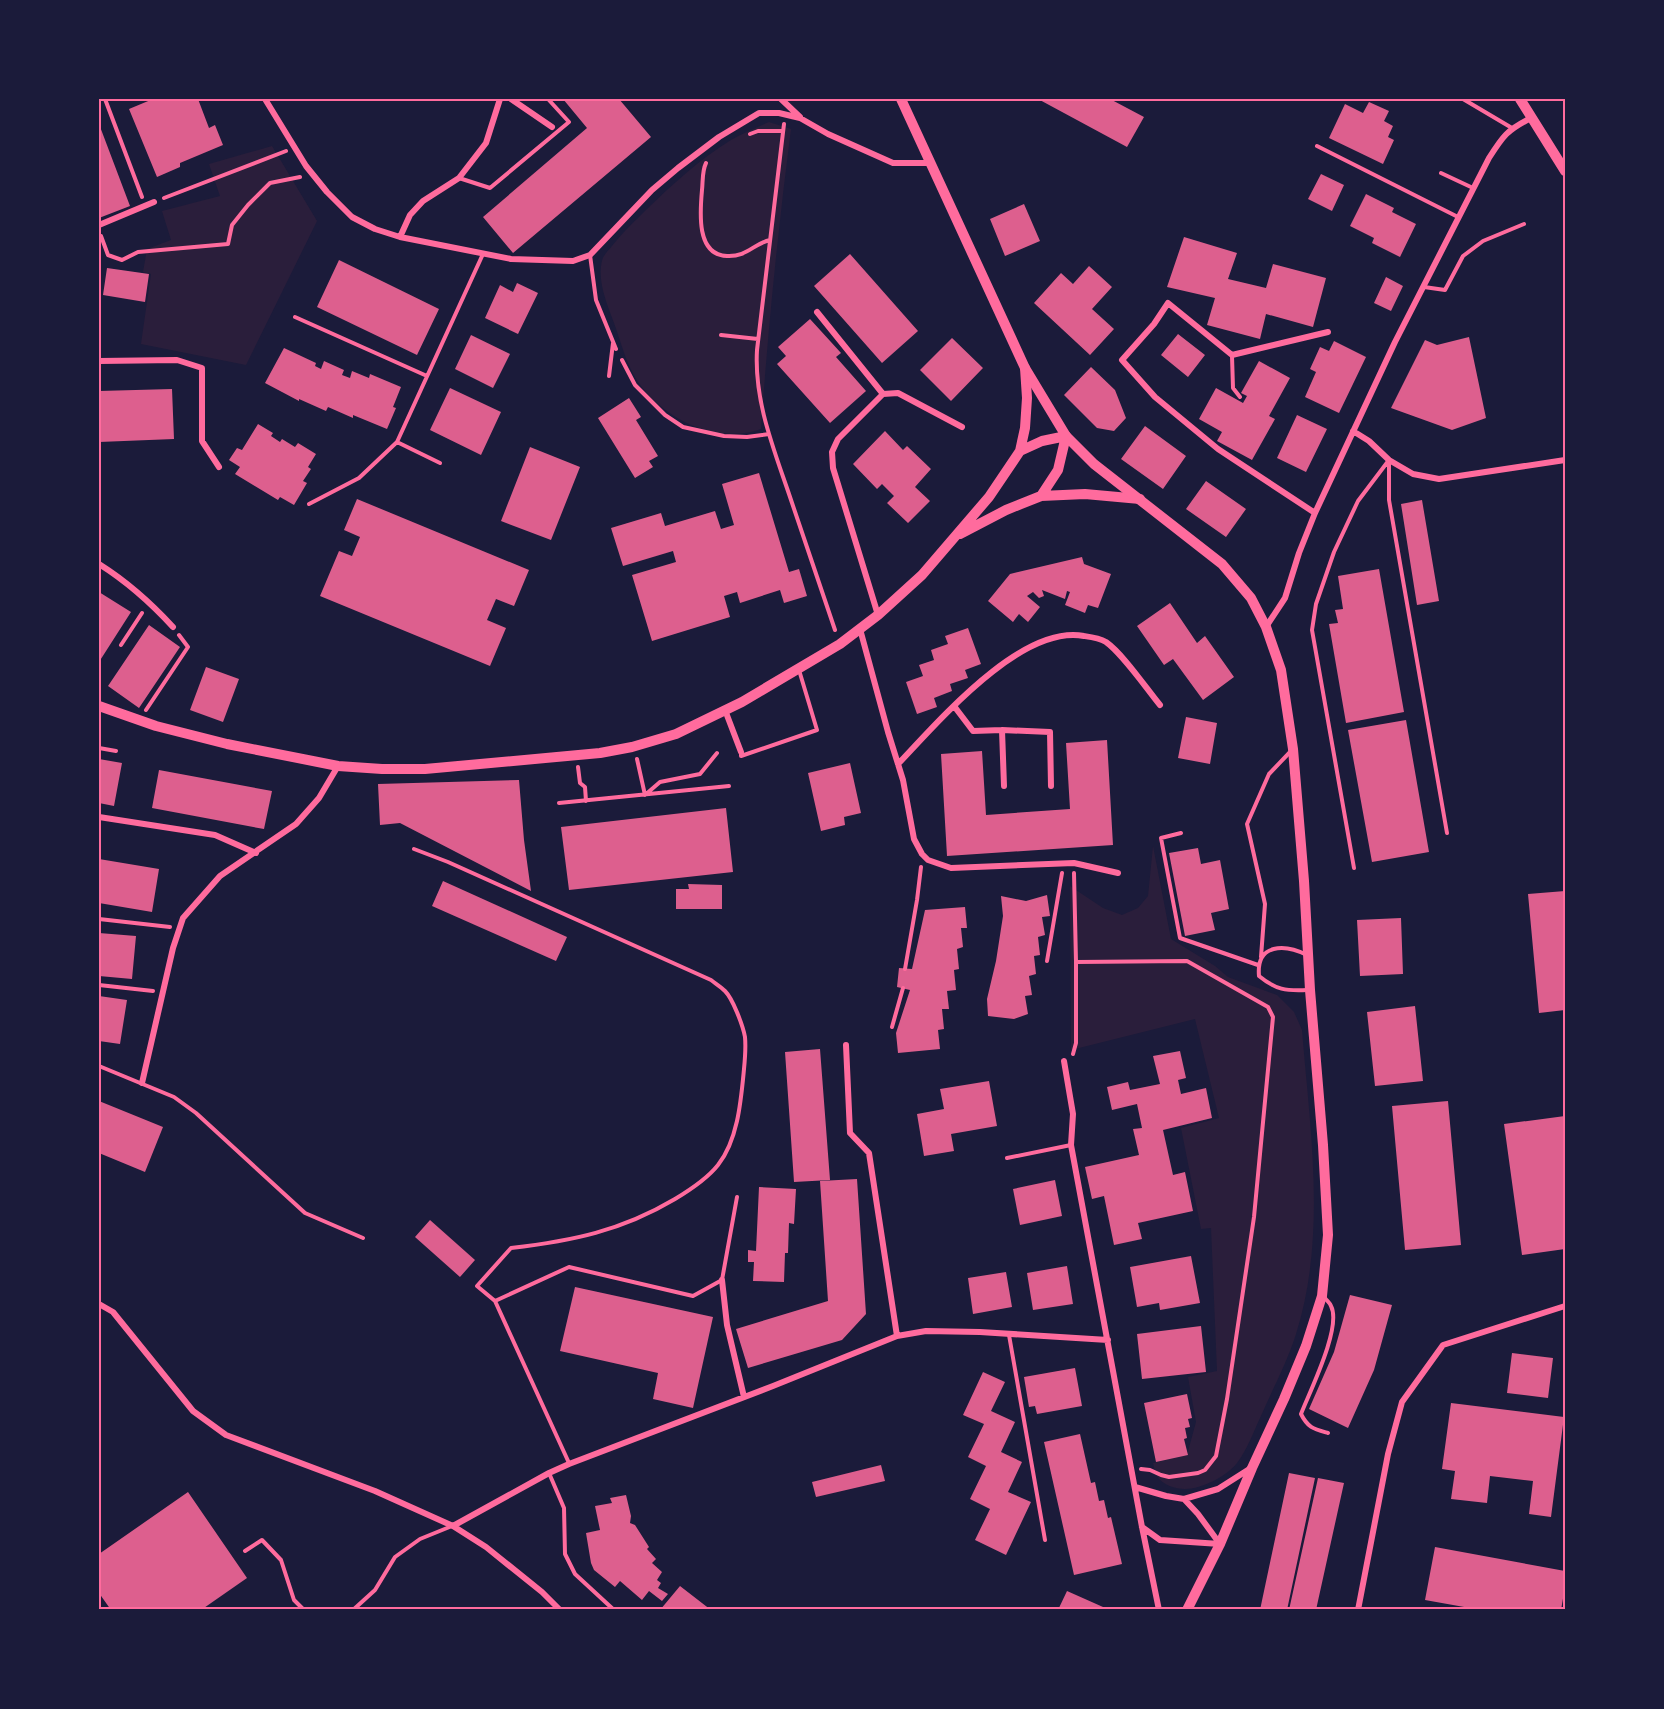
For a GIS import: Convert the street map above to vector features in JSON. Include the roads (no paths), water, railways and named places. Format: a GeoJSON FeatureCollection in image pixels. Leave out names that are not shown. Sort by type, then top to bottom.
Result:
{"type":"FeatureCollection","features":[{"type":"Feature","properties":{"kind":"main road"},"geometry":{"type":"LineString","coordinates":[[901,99],[1025,368],[1066,436],[1094,464],[1222,564],[1251,598],[1266,627],[1281,670],[1293,749],[1323,1145],[1328,1235],[1322,1296],[1306,1346],[1284,1399],[1252,1467],[1220,1544],[1187,1610]]}},
{"type":"Feature","properties":{"kind":"main road"},"geometry":{"type":"LineString","coordinates":[[1520,99],[1565,171]]}},
{"type":"Feature","properties":{"kind":"main road"},"geometry":{"type":"LineString","coordinates":[[99,706],[139,721],[227,744],[338,766],[382,769],[425,769],[577,755],[634,747],[676,734],[742,702],[840,644],[878,615],[922,575],[989,497],[1020,451],[1025,428],[1027,398],[1025,368]]}},
{"type":"Feature","properties":{"kind":"main road"},"geometry":{"type":"LineString","coordinates":[[1020,451],[1042,441],[1066,436]]}},
{"type":"Feature","properties":{"kind":"main road"},"geometry":{"type":"LineString","coordinates":[[1041,496],[1058,470],[1066,436]]}},
{"type":"Feature","properties":{"kind":"main road"},"geometry":{"type":"LineString","coordinates":[[955,537],[1006,510],[1041,496],[1085,494],[1140,499]]}},
{"type":"Feature","properties":{"kind":"street"},"geometry":{"type":"LineString","coordinates":[[265,99],[313,174],[352,217],[375,229],[400,237],[511,259],[573,261],[590,255],[652,190],[719,136],[759,113],[779,113],[800,118],[828,134],[893,163],[930,163]]}},
{"type":"Feature","properties":{"kind":"street"},"geometry":{"type":"LineString","coordinates":[[400,237],[410,215],[423,201],[459,178],[486,143],[500,99]]}},
{"type":"Feature","properties":{"kind":"street"},"geometry":{"type":"LineString","coordinates":[[512,99],[552,126]]}},
{"type":"Feature","properties":{"kind":"street"},"geometry":{"type":"LineString","coordinates":[[781,99],[800,118]]}},
{"type":"Feature","properties":{"kind":"street"},"geometry":{"type":"LineString","coordinates":[[1266,627],[1285,598],[1315,513],[1395,342],[1459,217],[1500,140],[1512,128],[1531,118]]}},
{"type":"Feature","properties":{"kind":"street"},"geometry":{"type":"LineString","coordinates":[[99,225],[154,202]]}},
{"type":"Feature","properties":{"kind":"street"},"geometry":{"type":"LineString","coordinates":[[1315,513],[1218,449],[1155,397],[1122,360],[1154,324],[1168,303],[1232,355],[1328,332]]}},
{"type":"Feature","properties":{"kind":"street"},"geometry":{"type":"LineString","coordinates":[[816,312],[883,394]]}},
{"type":"Feature","properties":{"kind":"street"},"geometry":{"type":"LineString","coordinates":[[99,362],[177,360],[202,368],[202,441],[219,467]]}},
{"type":"Feature","properties":{"kind":"street"},"geometry":{"type":"LineString","coordinates":[[878,615],[833,468],[832,452],[838,439],[883,394],[898,393],[962,427]]}},
{"type":"Feature","properties":{"kind":"street"},"geometry":{"type":"LineString","coordinates":[[1353,431],[1369,441],[1389,460],[1413,474],[1439,480],[1565,460]]}},
{"type":"Feature","properties":{"kind":"street"},"geometry":{"type":"LineString","coordinates":[[99,564],[149,603],[173,627]]}},
{"type":"Feature","properties":{"kind":"street"},"geometry":{"type":"LineString","coordinates":[[860,629],[898,764],[914,839],[922,854],[935,863],[951,868],[1074,863],[1118,873]]}},
{"type":"Feature","properties":{"kind":"street"},"geometry":{"type":"LineString","coordinates":[[898,764],[954,706],[1009,659],[1046,639],[1063,635],[1094,637],[1105,642],[1117,653],[1160,705]]}},
{"type":"Feature","properties":{"kind":"street"},"geometry":{"type":"LineString","coordinates":[[954,706],[973,731],[1050,732],[1051,786]]}},
{"type":"Feature","properties":{"kind":"street"},"geometry":{"type":"LineString","coordinates":[[725,710],[741,752]]}},
{"type":"Feature","properties":{"kind":"street"},"geometry":{"type":"LineString","coordinates":[[1002,730],[1004,786]]}},
{"type":"Feature","properties":{"kind":"street"},"geometry":{"type":"LineString","coordinates":[[142,1083],[183,918],[220,876],[296,824],[319,798],[338,766]]}},
{"type":"Feature","properties":{"kind":"street"},"geometry":{"type":"LineString","coordinates":[[99,817],[215,835],[256,853]]}},
{"type":"Feature","properties":{"kind":"street"},"geometry":{"type":"LineString","coordinates":[[846,1045],[850,1133],[869,1153],[897,1336]]}},
{"type":"Feature","properties":{"kind":"street"},"geometry":{"type":"LineString","coordinates":[[1064,1060],[1073,1114],[1071,1145],[1159,1610]]}},
{"type":"Feature","properties":{"kind":"street"},"geometry":{"type":"LineString","coordinates":[[722,1280],[727,1325],[744,1397]]}},
{"type":"Feature","properties":{"kind":"street"},"geometry":{"type":"LineString","coordinates":[[99,1304],[114,1312],[193,1411],[226,1435],[375,1491],[453,1526],[486,1547],[542,1592],[560,1610]]}},
{"type":"Feature","properties":{"kind":"street"},"geometry":{"type":"LineString","coordinates":[[1358,1610],[1389,1454],[1402,1402],[1443,1345],[1565,1306]]}},
{"type":"Feature","properties":{"kind":"street"},"geometry":{"type":"LineString","coordinates":[[453,1526],[569,1464],[897,1336],[926,1331],[1108,1340]]}},
{"type":"Feature","properties":{"kind":"street"},"geometry":{"type":"LineString","coordinates":[[1134,1487],[1184,1499],[1218,1489],[1252,1467]]}},
{"type":"Feature","properties":{"kind":"street"},"geometry":{"type":"LineString","coordinates":[[1184,1499],[1220,1544]]}},
{"type":"Feature","properties":{"kind":"street"},"geometry":{"type":"LineString","coordinates":[[1142,1527],[1160,1539],[1220,1544]]}},
{"type":"Feature","properties":{"kind":"lane"},"geometry":{"type":"LineString","coordinates":[[459,178],[490,189],[569,122],[548,99]]}},
{"type":"Feature","properties":{"kind":"lane"},"geometry":{"type":"LineString","coordinates":[[1463,99],[1512,128]]}},
{"type":"Feature","properties":{"kind":"lane"},"geometry":{"type":"LineString","coordinates":[[1317,146],[1459,217]]}},
{"type":"Feature","properties":{"kind":"lane"},"geometry":{"type":"LineString","coordinates":[[1441,173],[1474,189]]}},
{"type":"Feature","properties":{"kind":"lane"},"geometry":{"type":"LineString","coordinates":[[1423,287],[1445,290],[1463,256],[1483,241],[1524,224]]}},
{"type":"Feature","properties":{"kind":"lane"},"geometry":{"type":"LineString","coordinates":[[309,504],[359,478],[397,442],[484,253]]}},
{"type":"Feature","properties":{"kind":"lane"},"geometry":{"type":"LineString","coordinates":[[590,255],[596,300],[616,349]]}},
{"type":"Feature","properties":{"kind":"lane"},"geometry":{"type":"LineString","coordinates":[[295,317],[427,376]]}},
{"type":"Feature","properties":{"kind":"lane"},"geometry":{"type":"LineString","coordinates":[[609,376],[613,342]]}},
{"type":"Feature","properties":{"kind":"lane"},"geometry":{"type":"LineString","coordinates":[[1232,355],[1233,388],[1240,397]]}},
{"type":"Feature","properties":{"kind":"lane"},"geometry":{"type":"LineString","coordinates":[[397,442],[440,463]]}},
{"type":"Feature","properties":{"kind":"lane"},"geometry":{"type":"LineString","coordinates":[[1389,460],[1389,500],[1447,833]]}},
{"type":"Feature","properties":{"kind":"lane"},"geometry":{"type":"LineString","coordinates":[[1354,868],[1312,630],[1316,604],[1334,552],[1358,501],[1389,460]]}},
{"type":"Feature","properties":{"kind":"lane"},"geometry":{"type":"LineString","coordinates":[[741,752],[741,756],[817,730],[798,668]]}},
{"type":"Feature","properties":{"kind":"lane"},"geometry":{"type":"LineString","coordinates":[[1293,749],[1269,774],[1247,824],[1264,904],[1259,976],[1277,988],[1291,991],[1310,990]]}},
{"type":"Feature","properties":{"kind":"lane"},"geometry":{"type":"LineString","coordinates":[[1181,833],[1161,838],[1180,938],[1258,966]]}},
{"type":"Feature","properties":{"kind":"lane"},"geometry":{"type":"LineString","coordinates":[[414,849],[448,862],[711,980],[727,993],[744,1036],[745,1058],[740,1110],[729,1144],[718,1165],[694,1187],[652,1212],[585,1237],[511,1248],[477,1286],[495,1301],[569,1464]]}},
{"type":"Feature","properties":{"kind":"lane"},"geometry":{"type":"LineString","coordinates":[[1261,957],[1282,947],[1295,949],[1308,955]]}},
{"type":"Feature","properties":{"kind":"lane"},"geometry":{"type":"LineString","coordinates":[[99,1066],[174,1096],[196,1113],[305,1213],[363,1238]]}},
{"type":"Feature","properties":{"kind":"lane"},"geometry":{"type":"LineString","coordinates":[[1007,1158],[1071,1145]]}},
{"type":"Feature","properties":{"kind":"lane"},"geometry":{"type":"LineString","coordinates":[[495,1301],[568,1267],[693,1296],[722,1280],[737,1197]]}},
{"type":"Feature","properties":{"kind":"lane"},"geometry":{"type":"LineString","coordinates":[[1322,1296],[1332,1306],[1333,1327],[1302,1414],[1306,1424],[1313,1429],[1328,1433]]}},
{"type":"Feature","properties":{"kind":"lane"},"geometry":{"type":"LineString","coordinates":[[1009,1334],[1045,1540]]}},
{"type":"Feature","properties":{"kind":"lane"},"geometry":{"type":"LineString","coordinates":[[549,1473],[564,1508],[565,1554],[575,1574],[614,1610]]}},
{"type":"Feature","properties":{"kind":"lane"},"geometry":{"type":"LineString","coordinates":[[352,1610],[375,1590],[395,1557],[420,1539],[453,1526]]}},
{"type":"Feature","properties":{"kind":"lane"},"geometry":{"type":"LineString","coordinates":[[245,1551],[262,1540],[281,1560],[294,1600],[304,1610]]}}]}
